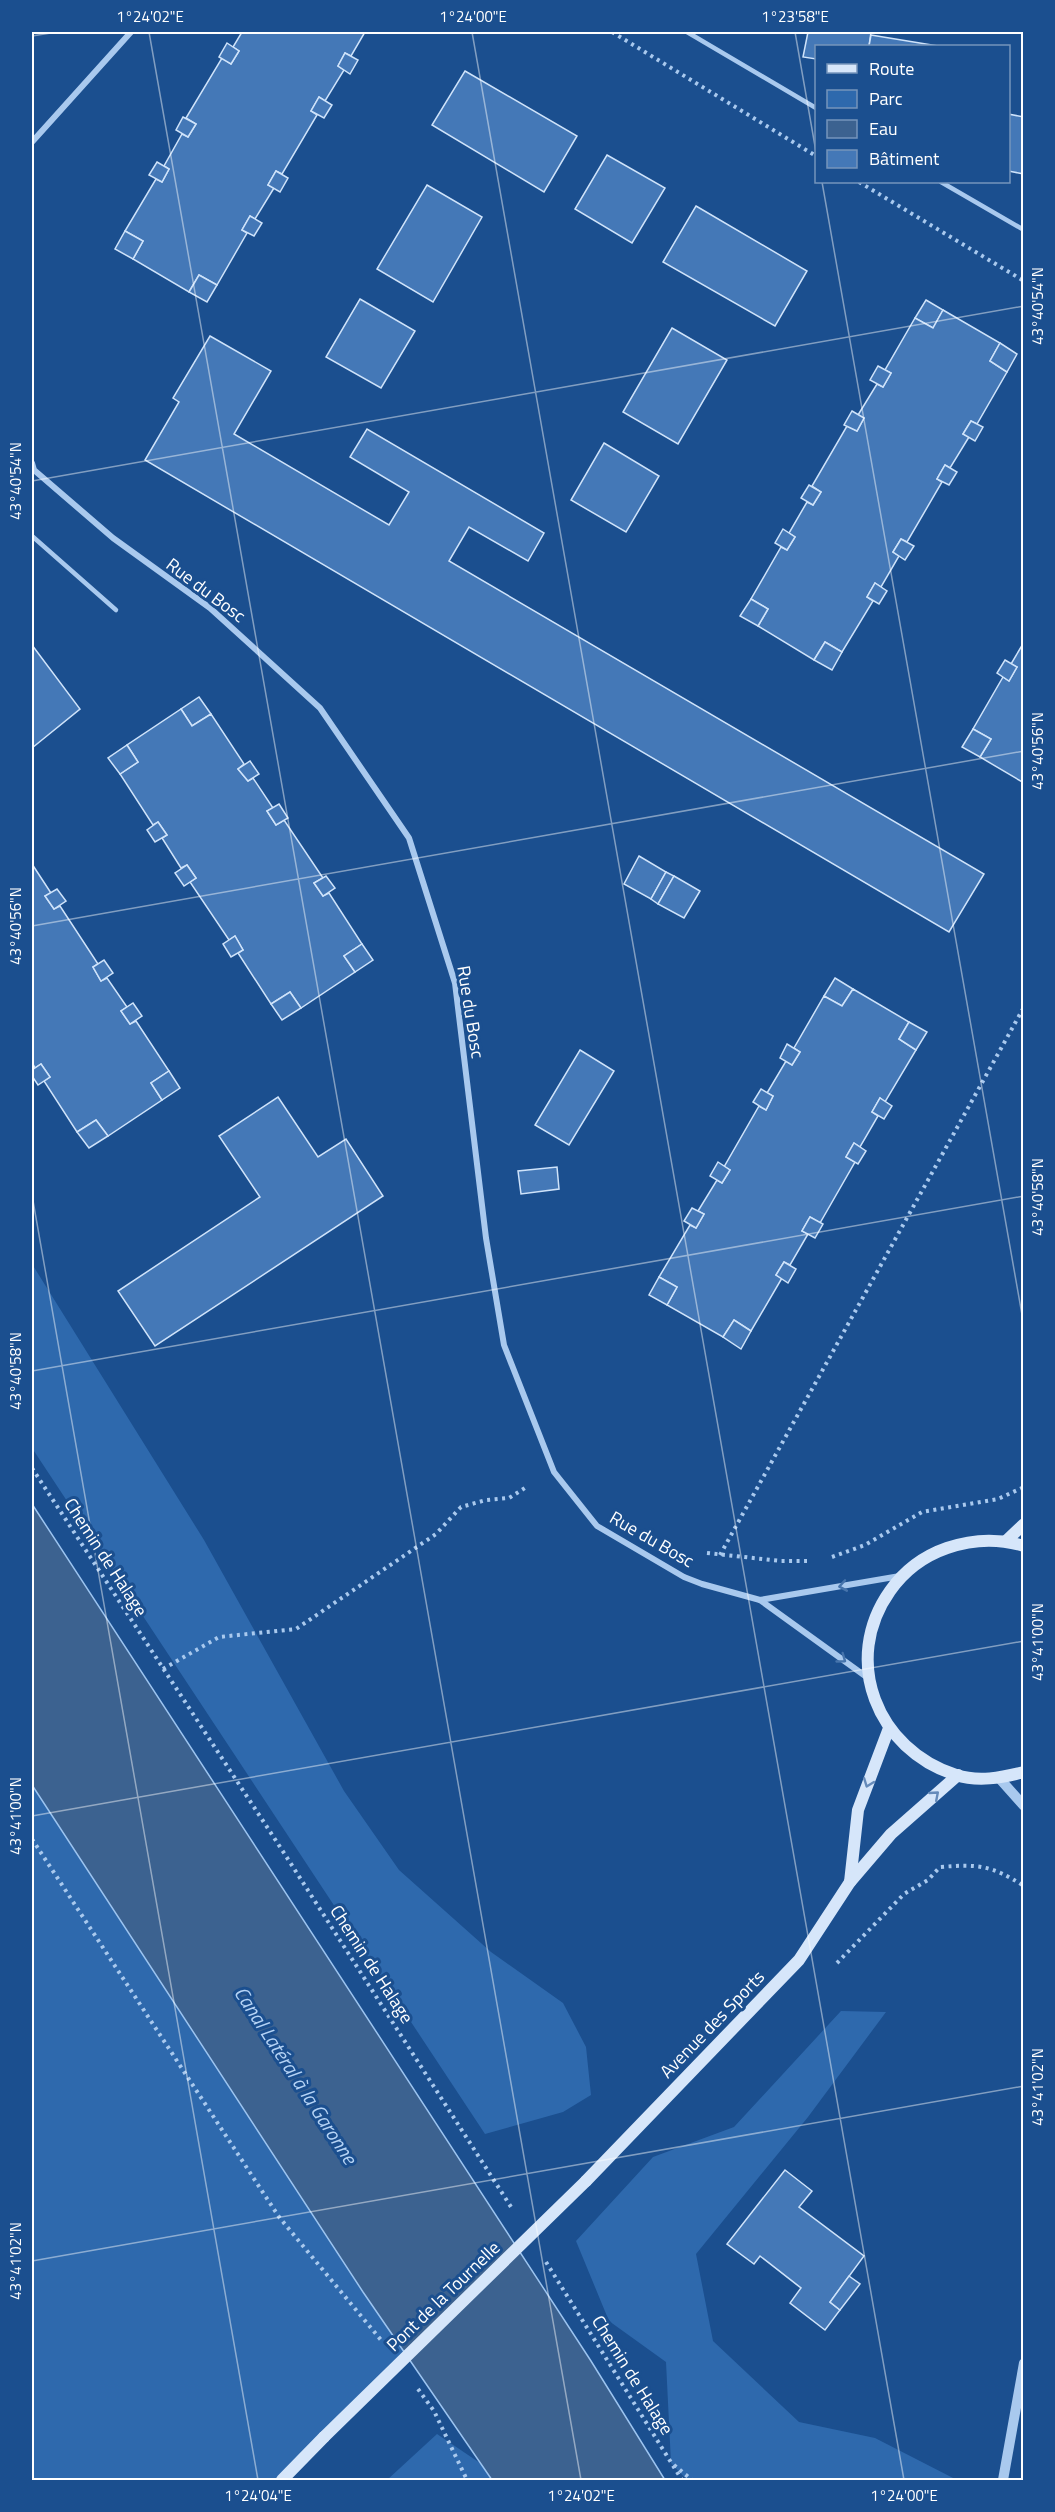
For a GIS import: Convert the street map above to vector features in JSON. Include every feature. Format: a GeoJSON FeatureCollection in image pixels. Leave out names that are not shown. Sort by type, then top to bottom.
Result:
{"type":"FeatureCollection","features":[{"type":"Feature","properties":{"kind":"main road"},"geometry":{"type":"LineString","coordinates":[[1006,1541],[1023,1524]]}},
{"type":"Feature","properties":{"kind":"main road"},"geometry":{"type":"LineString","coordinates":[[1023,1546],[1006,1541],[968,1541],[931,1553],[900,1576],[879,1606],[868,1641],[868,1678],[876,1704],[889,1728],[908,1749],[931,1765],[958,1775],[999,1778],[1023,1772]]}},
{"type":"Feature","properties":{"kind":"main road","name":"Avenue des Sports"},"geometry":{"type":"LineString","coordinates":[[850,1881],[858,1810],[889,1728]]}},
{"type":"Feature","properties":{"kind":"main road","name":"Avenue des Sports"},"geometry":{"type":"LineString","coordinates":[[586,2181],[799,1960],[850,1881],[891,1834],[958,1775]]}},
{"type":"Feature","properties":{"kind":"main road","name":"Pont de la Tournelle"},"geometry":{"type":"LineString","coordinates":[[282,2481],[324,2437],[586,2181]]}},
{"type":"Feature","properties":{"kind":"street"},"geometry":{"type":"LineString","coordinates":[[32,142],[131,32]]}},
{"type":"Feature","properties":{"kind":"street","name":"Rue du Bosc"},"geometry":{"type":"LineString","coordinates":[[32,463],[34,470],[113,538],[210,608],[320,708],[409,838],[455,983],[486,1238],[504,1345],[554,1472],[597,1526],[684,1577],[760,1600],[868,1678]]}},
{"type":"Feature","properties":{"kind":"street","name":"Rue du Bosc"},"geometry":{"type":"LineString","coordinates":[[760,1600],[900,1576]]}},
{"type":"Feature","properties":{"kind":"street"},"geometry":{"type":"LineString","coordinates":[[999,1778],[1023,1806]]}},
{"type":"Feature","properties":{"kind":"street"},"geometry":{"type":"LineString","coordinates":[[1003,2481],[1023,2363]]}},
{"type":"Feature","properties":{"kind":"lane"},"geometry":{"type":"LineString","coordinates":[[687,32],[815,107]]}},
{"type":"Feature","properties":{"kind":"lane"},"geometry":{"type":"LineString","coordinates":[[943,183],[1023,230]]}},
{"type":"Feature","properties":{"kind":"lane"},"geometry":{"type":"LineString","coordinates":[[32,536],[116,610]]}},
{"type":"Feature","properties":{"kind":"path"},"geometry":{"type":"LineString","coordinates":[[612,32],[815,155]]}},
{"type":"Feature","properties":{"kind":"path"},"geometry":{"type":"LineString","coordinates":[[861,183],[1023,282]]}},
{"type":"Feature","properties":{"kind":"path"},"geometry":{"type":"LineString","coordinates":[[811,1561],[781,1561],[720,1555],[1023,1007]]}},
{"type":"Feature","properties":{"kind":"path","name":"Chemin de Halage"},"geometry":{"type":"LineString","coordinates":[[32,1468],[519,2219]]}},
{"type":"Feature","properties":{"kind":"path"},"geometry":{"type":"LineString","coordinates":[[163,1669],[219,1637],[296,1629],[436,1534],[461,1507],[486,1500],[509,1498],[528,1486]]}},
{"type":"Feature","properties":{"kind":"path"},"geometry":{"type":"LineString","coordinates":[[821,1561],[865,1545],[922,1512],[998,1499],[1023,1487]]}},
{"type":"Feature","properties":{"kind":"path"},"geometry":{"type":"LineString","coordinates":[[32,1839],[279,2217]]}},
{"type":"Feature","properties":{"kind":"path"},"geometry":{"type":"LineString","coordinates":[[799,1960],[837,1963],[904,1894],[928,1880],[940,1867],[970,1864],[1000,1870],[1023,1886]]}},
{"type":"Feature","properties":{"kind":"path","name":"Chemin de Halage"},"geometry":{"type":"LineString","coordinates":[[545,2260],[682,2481]]}},
{"type":"Feature","properties":{"kind":"path"},"geometry":{"type":"LineString","coordinates":[[671,2463],[692,2481]]}},
{"type":"Feature","properties":{"kind":"green space"},"geometry":{"type":"Polygon","coordinates":[[[32,1264],[204,1540],[344,1791],[399,1870],[491,1952],[563,2003],[586,2047],[591,2095],[563,2112],[485,2134],[32,1448],[32,1264]]]}},
{"type":"Feature","properties":{"kind":"green space"},"geometry":{"type":"Polygon","coordinates":[[[32,1785],[363,2292],[411,2353],[282,2480],[32,2480],[32,1785]]]}},
{"type":"Feature","properties":{"kind":"green space"},"geometry":{"type":"Polygon","coordinates":[[[841,2011],[886,2012],[808,2117],[696,2254],[713,2341],[799,2422],[875,2438],[957,2480],[687,2480],[671,2463],[666,2362],[609,2321],[576,2241],[653,2157],[734,2127],[841,2011]]]}},
{"type":"Feature","properties":{"kind":"green space"},"geometry":{"type":"Polygon","coordinates":[[[437,2434],[480,2463],[492,2480],[387,2480],[437,2434]]]}},
{"type":"Feature","properties":{"kind":"water","name":"Canal Latéral à la Garonne"},"geometry":{"type":"Polygon","coordinates":[[[32,1504],[591,2361],[665,2480],[492,2480],[363,2292],[32,1785],[32,1504]]]}},
{"type":"Feature","properties":{"kind":"building"},"geometry":{"type":"Polygon","coordinates":[[[242,32],[365,32],[351,56],[345,53],[338,66],[344,70],[325,101],[319,97],[311,111],[317,115],[282,174],[276,171],[268,185],[274,188],[255,219],[250,216],[242,230],[247,233],[217,285],[199,275],[189,292],[133,259],[143,241],[125,231],[156,179],[162,182],[169,169],[164,166],[182,134],[188,137],[196,124],[186,118],[222,58],[231,64],[239,51],[233,47],[242,32]]]}},
{"type":"Feature","properties":{"kind":"building"},"geometry":{"type":"Polygon","coordinates":[[[808,32],[871,32],[869,45],[815,45],[815,59],[803,57],[808,32]]]}},
{"type":"Feature","properties":{"kind":"building"},"geometry":{"type":"Polygon","coordinates":[[[871,35],[932,45],[869,45],[871,35]]]}},
{"type":"Feature","properties":{"kind":"building"},"geometry":{"type":"Polygon","coordinates":[[[227,43],[239,51],[231,64],[219,57],[227,43]]]}},
{"type":"Feature","properties":{"kind":"building"},"geometry":{"type":"Polygon","coordinates":[[[345,53],[358,60],[350,74],[338,66],[345,53]]]}},
{"type":"Feature","properties":{"kind":"building"},"geometry":{"type":"Polygon","coordinates":[[[465,71],[577,136],[544,192],[432,125],[465,71]]]}},
{"type":"Feature","properties":{"kind":"building"},"geometry":{"type":"Polygon","coordinates":[[[319,97],[332,105],[324,118],[311,111],[319,97]]]}},
{"type":"Feature","properties":{"kind":"building"},"geometry":{"type":"Polygon","coordinates":[[[1010,114],[1024,117],[1024,174],[1010,171],[1010,114]]]}},
{"type":"Feature","properties":{"kind":"building"},"geometry":{"type":"Polygon","coordinates":[[[183,117],[196,124],[188,137],[176,130],[183,117]]]}},
{"type":"Feature","properties":{"kind":"building"},"geometry":{"type":"Polygon","coordinates":[[[607,155],[665,188],[632,243],[575,209],[607,155]]]}},
{"type":"Feature","properties":{"kind":"building"},"geometry":{"type":"Polygon","coordinates":[[[157,162],[169,169],[162,182],[149,175],[157,162]]]}},
{"type":"Feature","properties":{"kind":"building"},"geometry":{"type":"Polygon","coordinates":[[[276,171],[288,178],[280,192],[268,185],[276,171]]]}},
{"type":"Feature","properties":{"kind":"building"},"geometry":{"type":"Polygon","coordinates":[[[427,185],[482,217],[433,302],[377,269],[427,185]]]}},
{"type":"Feature","properties":{"kind":"building"},"geometry":{"type":"Polygon","coordinates":[[[696,206],[807,271],[775,326],[663,262],[696,206]]]}},
{"type":"Feature","properties":{"kind":"building"},"geometry":{"type":"Polygon","coordinates":[[[250,216],[262,223],[254,236],[242,230],[250,216]]]}},
{"type":"Feature","properties":{"kind":"building"},"geometry":{"type":"Polygon","coordinates":[[[125,231],[143,241],[133,259],[115,249],[125,231]]]}},
{"type":"Feature","properties":{"kind":"building"},"geometry":{"type":"Polygon","coordinates":[[[199,275],[217,285],[207,302],[189,292],[199,275]]]}},
{"type":"Feature","properties":{"kind":"building"},"geometry":{"type":"Polygon","coordinates":[[[360,299],[415,331],[381,388],[326,357],[360,299]]]}},
{"type":"Feature","properties":{"kind":"building"},"geometry":{"type":"Polygon","coordinates":[[[926,300],[943,310],[933,328],[915,318],[926,300]]]}},
{"type":"Feature","properties":{"kind":"building"},"geometry":{"type":"Polygon","coordinates":[[[943,310],[1000,343],[990,361],[1007,372],[977,424],[971,421],[963,434],[969,437],[950,468],[945,465],[937,479],[942,482],[907,542],[901,539],[893,552],[899,556],[881,587],[875,583],[867,597],[873,601],[842,652],[825,642],[814,660],[758,626],[768,609],[751,599],[781,547],[787,550],[795,537],[789,533],[807,502],[813,505],[821,492],[812,486],[847,426],[857,431],[864,418],[858,415],[877,384],[883,387],[891,373],[885,370],[915,318],[933,328],[943,310]]]}},
{"type":"Feature","properties":{"kind":"building"},"geometry":{"type":"Polygon","coordinates":[[[672,328],[727,360],[678,444],[623,412],[672,328]]]}},
{"type":"Feature","properties":{"kind":"building"},"geometry":{"type":"Polygon","coordinates":[[[210,336],[271,371],[234,434],[389,525],[409,492],[350,457],[367,429],[544,533],[528,561],[469,527],[449,561],[984,874],[949,932],[145,460],[179,402],[173,398],[210,336]]]}},
{"type":"Feature","properties":{"kind":"building"},"geometry":{"type":"Polygon","coordinates":[[[1000,343],[1017,354],[1007,372],[990,361],[1000,343]]]}},
{"type":"Feature","properties":{"kind":"building"},"geometry":{"type":"Polygon","coordinates":[[[878,366],[891,373],[883,387],[870,380],[878,366]]]}},
{"type":"Feature","properties":{"kind":"building"},"geometry":{"type":"Polygon","coordinates":[[[852,411],[864,418],[857,431],[844,425],[852,411]]]}},
{"type":"Feature","properties":{"kind":"building"},"geometry":{"type":"Polygon","coordinates":[[[971,421],[983,427],[975,441],[963,434],[971,421]]]}},
{"type":"Feature","properties":{"kind":"building"},"geometry":{"type":"Polygon","coordinates":[[[604,443],[659,476],[626,532],[571,500],[604,443]]]}},
{"type":"Feature","properties":{"kind":"building"},"geometry":{"type":"Polygon","coordinates":[[[945,465],[957,472],[949,485],[937,479],[945,465]]]}},
{"type":"Feature","properties":{"kind":"building"},"geometry":{"type":"Polygon","coordinates":[[[809,485],[821,492],[813,505],[801,498],[809,485]]]}},
{"type":"Feature","properties":{"kind":"building"},"geometry":{"type":"Polygon","coordinates":[[[783,529],[795,537],[787,550],[775,543],[783,529]]]}},
{"type":"Feature","properties":{"kind":"building"},"geometry":{"type":"Polygon","coordinates":[[[901,539],[914,546],[905,560],[893,552],[901,539]]]}},
{"type":"Feature","properties":{"kind":"building"},"geometry":{"type":"Polygon","coordinates":[[[875,583],[887,591],[879,604],[867,597],[875,583]]]}},
{"type":"Feature","properties":{"kind":"building"},"geometry":{"type":"Polygon","coordinates":[[[751,599],[768,609],[758,626],[740,616],[751,599]]]}},
{"type":"Feature","properties":{"kind":"building"},"geometry":{"type":"Polygon","coordinates":[[[825,642],[842,652],[832,670],[814,660],[825,642]]]}},
{"type":"Feature","properties":{"kind":"building"},"geometry":{"type":"Polygon","coordinates":[[[1024,642],[1024,783],[980,757],[991,739],[973,729],[1003,677],[1009,681],[1017,667],[1011,664],[1024,642]]]}},
{"type":"Feature","properties":{"kind":"building"},"geometry":{"type":"Polygon","coordinates":[[[32,645],[80,709],[32,748],[32,645]]]}},
{"type":"Feature","properties":{"kind":"building"},"geometry":{"type":"Polygon","coordinates":[[[1005,660],[1017,667],[1009,681],[997,673],[1005,660]]]}},
{"type":"Feature","properties":{"kind":"building"},"geometry":{"type":"Polygon","coordinates":[[[199,697],[211,714],[192,726],[181,709],[199,697]]]}},
{"type":"Feature","properties":{"kind":"building"},"geometry":{"type":"Polygon","coordinates":[[[181,709],[192,726],[211,714],[244,764],[238,769],[248,781],[253,778],[273,808],[267,811],[276,825],[284,820],[323,878],[314,883],[323,896],[329,893],[362,944],[344,956],[355,972],[301,1008],[290,992],[271,1004],[238,953],[243,950],[235,936],[229,940],[190,882],[196,878],[187,865],[181,868],[162,838],[167,835],[158,822],[153,825],[120,774],[138,762],[127,745],[181,709]]]}},
{"type":"Feature","properties":{"kind":"building"},"geometry":{"type":"Polygon","coordinates":[[[973,729],[991,739],[980,757],[962,747],[973,729]]]}},
{"type":"Feature","properties":{"kind":"building"},"geometry":{"type":"Polygon","coordinates":[[[127,745],[138,762],[120,774],[108,758],[127,745]]]}},
{"type":"Feature","properties":{"kind":"building"},"geometry":{"type":"Polygon","coordinates":[[[250,761],[259,774],[248,781],[238,769],[250,761]]]}},
{"type":"Feature","properties":{"kind":"building"},"geometry":{"type":"Polygon","coordinates":[[[279,804],[288,818],[276,825],[267,811],[279,804]]]}},
{"type":"Feature","properties":{"kind":"building"},"geometry":{"type":"Polygon","coordinates":[[[158,822],[167,835],[155,842],[147,830],[158,822]]]}},
{"type":"Feature","properties":{"kind":"building"},"geometry":{"type":"Polygon","coordinates":[[[639,856],[666,872],[651,899],[624,884],[639,856]]]}},
{"type":"Feature","properties":{"kind":"building"},"geometry":{"type":"Polygon","coordinates":[[[32,864],[51,893],[45,896],[54,909],[60,906],[98,964],[93,967],[101,981],[107,978],[127,1007],[121,1011],[130,1024],[136,1021],[169,1071],[151,1083],[162,1100],[108,1136],[96,1120],[77,1132],[44,1081],[50,1077],[41,1064],[35,1068],[32,1062],[32,864]]]}},
{"type":"Feature","properties":{"kind":"building"},"geometry":{"type":"Polygon","coordinates":[[[187,865],[196,878],[184,886],[175,873],[187,865]]]}},
{"type":"Feature","properties":{"kind":"building"},"geometry":{"type":"Polygon","coordinates":[[[666,872],[674,876],[658,904],[651,899],[666,872]]]}},
{"type":"Feature","properties":{"kind":"building"},"geometry":{"type":"Polygon","coordinates":[[[326,876],[335,888],[323,896],[314,883],[326,876]]]}},
{"type":"Feature","properties":{"kind":"building"},"geometry":{"type":"Polygon","coordinates":[[[674,876],[700,891],[684,918],[658,904],[674,876]]]}},
{"type":"Feature","properties":{"kind":"building"},"geometry":{"type":"Polygon","coordinates":[[[57,889],[66,901],[54,909],[45,896],[57,889]]]}},
{"type":"Feature","properties":{"kind":"building"},"geometry":{"type":"Polygon","coordinates":[[[235,936],[243,950],[231,957],[223,944],[235,936]]]}},
{"type":"Feature","properties":{"kind":"building"},"geometry":{"type":"Polygon","coordinates":[[[362,944],[373,960],[355,972],[344,956],[362,944]]]}},
{"type":"Feature","properties":{"kind":"building"},"geometry":{"type":"Polygon","coordinates":[[[104,960],[113,973],[101,981],[93,967],[104,960]]]}},
{"type":"Feature","properties":{"kind":"building"},"geometry":{"type":"Polygon","coordinates":[[[835,978],[853,989],[842,1006],[824,996],[835,978]]]}},
{"type":"Feature","properties":{"kind":"building"},"geometry":{"type":"Polygon","coordinates":[[[853,989],[909,1022],[899,1039],[916,1050],[885,1102],[880,1098],[872,1112],[878,1116],[860,1147],[854,1143],[846,1157],[855,1162],[820,1223],[810,1217],[802,1231],[808,1234],[790,1265],[784,1262],[776,1275],[782,1278],[751,1331],[734,1320],[723,1337],[667,1305],[677,1287],[659,1277],[690,1225],[696,1228],[704,1214],[698,1211],[717,1180],[722,1183],[730,1170],[724,1167],[759,1106],[766,1110],[773,1096],[767,1093],[786,1061],[792,1065],[800,1052],[794,1048],[824,996],[842,1006],[853,989]]]}},
{"type":"Feature","properties":{"kind":"building"},"geometry":{"type":"Polygon","coordinates":[[[290,992],[301,1008],[282,1020],[271,1004],[290,992]]]}},
{"type":"Feature","properties":{"kind":"building"},"geometry":{"type":"Polygon","coordinates":[[[133,1003],[142,1016],[130,1024],[121,1011],[133,1003]]]}},
{"type":"Feature","properties":{"kind":"building"},"geometry":{"type":"Polygon","coordinates":[[[909,1022],[927,1032],[916,1050],[899,1039],[909,1022]]]}},
{"type":"Feature","properties":{"kind":"building"},"geometry":{"type":"Polygon","coordinates":[[[787,1044],[800,1052],[792,1065],[780,1058],[787,1044]]]}},
{"type":"Feature","properties":{"kind":"building"},"geometry":{"type":"Polygon","coordinates":[[[580,1050],[614,1071],[569,1145],[535,1125],[580,1050]]]}},
{"type":"Feature","properties":{"kind":"building"},"geometry":{"type":"Polygon","coordinates":[[[41,1064],[50,1077],[38,1085],[32,1076],[32,1070],[41,1064]]]}},
{"type":"Feature","properties":{"kind":"building"},"geometry":{"type":"Polygon","coordinates":[[[169,1071],[180,1088],[162,1100],[151,1083],[169,1071]]]}},
{"type":"Feature","properties":{"kind":"building"},"geometry":{"type":"Polygon","coordinates":[[[761,1089],[773,1096],[766,1110],[753,1102],[761,1089]]]}},
{"type":"Feature","properties":{"kind":"building"},"geometry":{"type":"Polygon","coordinates":[[[278,1097],[318,1157],[346,1139],[383,1196],[155,1346],[118,1291],[260,1197],[219,1136],[278,1097]]]}},
{"type":"Feature","properties":{"kind":"building"},"geometry":{"type":"Polygon","coordinates":[[[880,1098],[892,1106],[884,1119],[872,1112],[880,1098]]]}},
{"type":"Feature","properties":{"kind":"building"},"geometry":{"type":"Polygon","coordinates":[[[96,1120],[108,1136],[89,1148],[77,1132],[96,1120]]]}},
{"type":"Feature","properties":{"kind":"building"},"geometry":{"type":"Polygon","coordinates":[[[854,1143],[866,1151],[858,1164],[846,1157],[854,1143]]]}},
{"type":"Feature","properties":{"kind":"building"},"geometry":{"type":"Polygon","coordinates":[[[718,1162],[730,1170],[722,1183],[710,1176],[718,1162]]]}},
{"type":"Feature","properties":{"kind":"building"},"geometry":{"type":"Polygon","coordinates":[[[557,1167],[559,1189],[521,1194],[518,1171],[557,1167]]]}},
{"type":"Feature","properties":{"kind":"building"},"geometry":{"type":"Polygon","coordinates":[[[692,1208],[704,1214],[696,1228],[684,1221],[692,1208]]]}},
{"type":"Feature","properties":{"kind":"building"},"geometry":{"type":"Polygon","coordinates":[[[810,1217],[823,1224],[815,1238],[802,1231],[810,1217]]]}},
{"type":"Feature","properties":{"kind":"building"},"geometry":{"type":"Polygon","coordinates":[[[784,1262],[796,1269],[788,1283],[776,1275],[784,1262]]]}},
{"type":"Feature","properties":{"kind":"building"},"geometry":{"type":"Polygon","coordinates":[[[659,1277],[677,1287],[667,1305],[649,1295],[659,1277]]]}},
{"type":"Feature","properties":{"kind":"building"},"geometry":{"type":"Polygon","coordinates":[[[734,1320],[751,1331],[741,1349],[723,1337],[734,1320]]]}},
{"type":"Feature","properties":{"kind":"building"},"geometry":{"type":"Polygon","coordinates":[[[785,2170],[812,2191],[799,2207],[864,2256],[830,2302],[840,2310],[825,2330],[790,2303],[801,2288],[760,2256],[754,2264],[727,2244],[785,2170]]]}},
{"type":"Feature","properties":{"kind":"building"},"geometry":{"type":"Polygon","coordinates":[[[849,2276],[860,2284],[840,2310],[830,2302],[849,2276]]]}}]}
